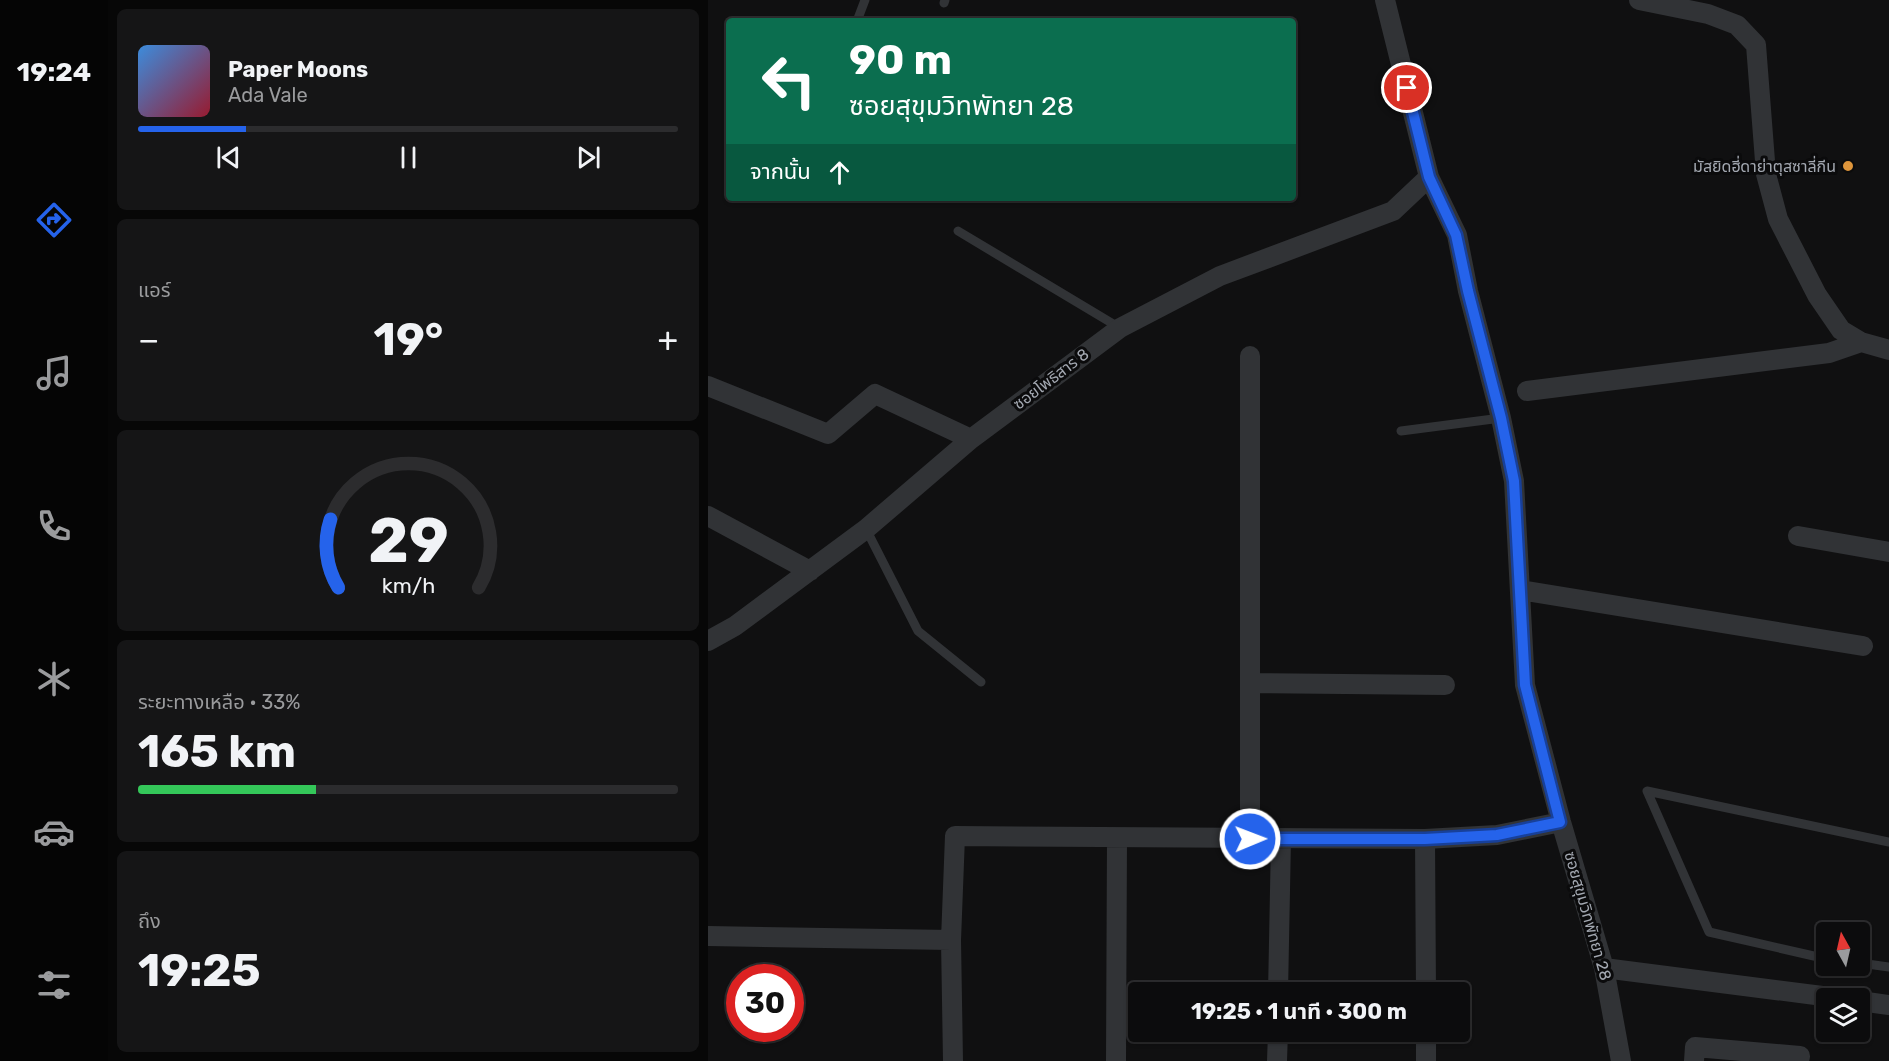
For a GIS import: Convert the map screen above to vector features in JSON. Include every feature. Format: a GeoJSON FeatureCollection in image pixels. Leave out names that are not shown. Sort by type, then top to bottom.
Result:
{"type":"FeatureCollection","features":[{"type":"Feature","properties":{"kind":"street","name":"ซอยสุขุมวิทพัทยา 28"},"geometry":{"type":"LineString","coordinates":[[1385,0],[1429,177],[1456,235],[1501,418],[1514,481],[1525,685],[1560,822],[1604,968],[1621,1061]]}},
{"type":"Feature","properties":{"kind":"street"},"geometry":{"type":"LineString","coordinates":[[1639,0],[1708,14],[1737,25],[1756,45],[1766,174],[1778,219],[1817,294],[1841,330],[1861,342],[1889,350]]}},
{"type":"Feature","properties":{"kind":"street","name":"ซอยโพธิสาร 8"},"geometry":{"type":"LineString","coordinates":[[708,641],[735,626],[866,530],[971,440],[1120,328],[1220,276],[1394,211],[1429,177]]}},
{"type":"Feature","properties":{"kind":"street"},"geometry":{"type":"LineString","coordinates":[[1527,391],[1829,353],[1861,342]]}},
{"type":"Feature","properties":{"kind":"street"},"geometry":{"type":"LineString","coordinates":[[1250,356],[1250,839]]}},
{"type":"Feature","properties":{"kind":"street"},"geometry":{"type":"LineString","coordinates":[[708,386],[828,434],[874,394],[971,440]]}},
{"type":"Feature","properties":{"kind":"street"},"geometry":{"type":"LineString","coordinates":[[708,516],[810,571]]}},
{"type":"Feature","properties":{"kind":"street"},"geometry":{"type":"LineString","coordinates":[[1798,536],[1889,552]]}},
{"type":"Feature","properties":{"kind":"street"},"geometry":{"type":"LineString","coordinates":[[1520,590],[1863,646]]}},
{"type":"Feature","properties":{"kind":"street"},"geometry":{"type":"LineString","coordinates":[[1250,684],[1445,685]]}},
{"type":"Feature","properties":{"kind":"street"},"geometry":{"type":"LineString","coordinates":[[953,1061],[951,940],[955,836],[1425,839],[1497,835],[1560,822]]}},
{"type":"Feature","properties":{"kind":"street"},"geometry":{"type":"LineString","coordinates":[[1116,1061],[1117,838]]}},
{"type":"Feature","properties":{"kind":"street"},"geometry":{"type":"LineString","coordinates":[[1278,982],[1281,838]]}},
{"type":"Feature","properties":{"kind":"street"},"geometry":{"type":"LineString","coordinates":[[1425,839],[1426,982]]}},
{"type":"Feature","properties":{"kind":"street"},"geometry":{"type":"LineString","coordinates":[[708,936],[951,940]]}},
{"type":"Feature","properties":{"kind":"street"},"geometry":{"type":"LineString","coordinates":[[1604,968],[1816,995]]}},
{"type":"Feature","properties":{"kind":"street"},"geometry":{"type":"LineString","coordinates":[[1870,1002],[1889,1005]]}},
{"type":"Feature","properties":{"kind":"street"},"geometry":{"type":"LineString","coordinates":[[1277,1061],[1278,1042]]}},
{"type":"Feature","properties":{"kind":"street"},"geometry":{"type":"LineString","coordinates":[[1426,1042],[1426,1061]]}},
{"type":"Feature","properties":{"kind":"street"},"geometry":{"type":"LineString","coordinates":[[1694,1061],[1695,1047],[1800,1056],[1799,1061]]}},
{"type":"Feature","properties":{"kind":"lane"},"geometry":{"type":"LineString","coordinates":[[858,18],[865,0]]}},
{"type":"Feature","properties":{"kind":"lane"},"geometry":{"type":"LineString","coordinates":[[958,231],[1120,328]]}},
{"type":"Feature","properties":{"kind":"lane"},"geometry":{"type":"LineString","coordinates":[[1401,431],[1501,418]]}},
{"type":"Feature","properties":{"kind":"lane"},"geometry":{"type":"LineString","coordinates":[[866,530],[918,631],[981,682]]}},
{"type":"Feature","properties":{"kind":"lane"},"geometry":{"type":"LineString","coordinates":[[1816,956],[1709,932],[1647,791],[1889,842]]}},
{"type":"Feature","properties":{"kind":"lane"},"geometry":{"type":"LineString","coordinates":[[1870,964],[1889,967]]}},
{"type":"Feature","properties":{"kind":"place","name":"มัสยิดฮี่ดาย่าตุสซาลี่กีน"},"geometry":{"type":"Point","coordinates":[1848,166]}},
{"type":"Feature","properties":{"kind":"route"},"geometry":{"type":"LineString","coordinates":[[1250,839],[1425,839],[1497,835],[1560,822],[1525,685],[1514,481],[1501,418],[1456,235],[1429,177],[1407,88]]}}]}
